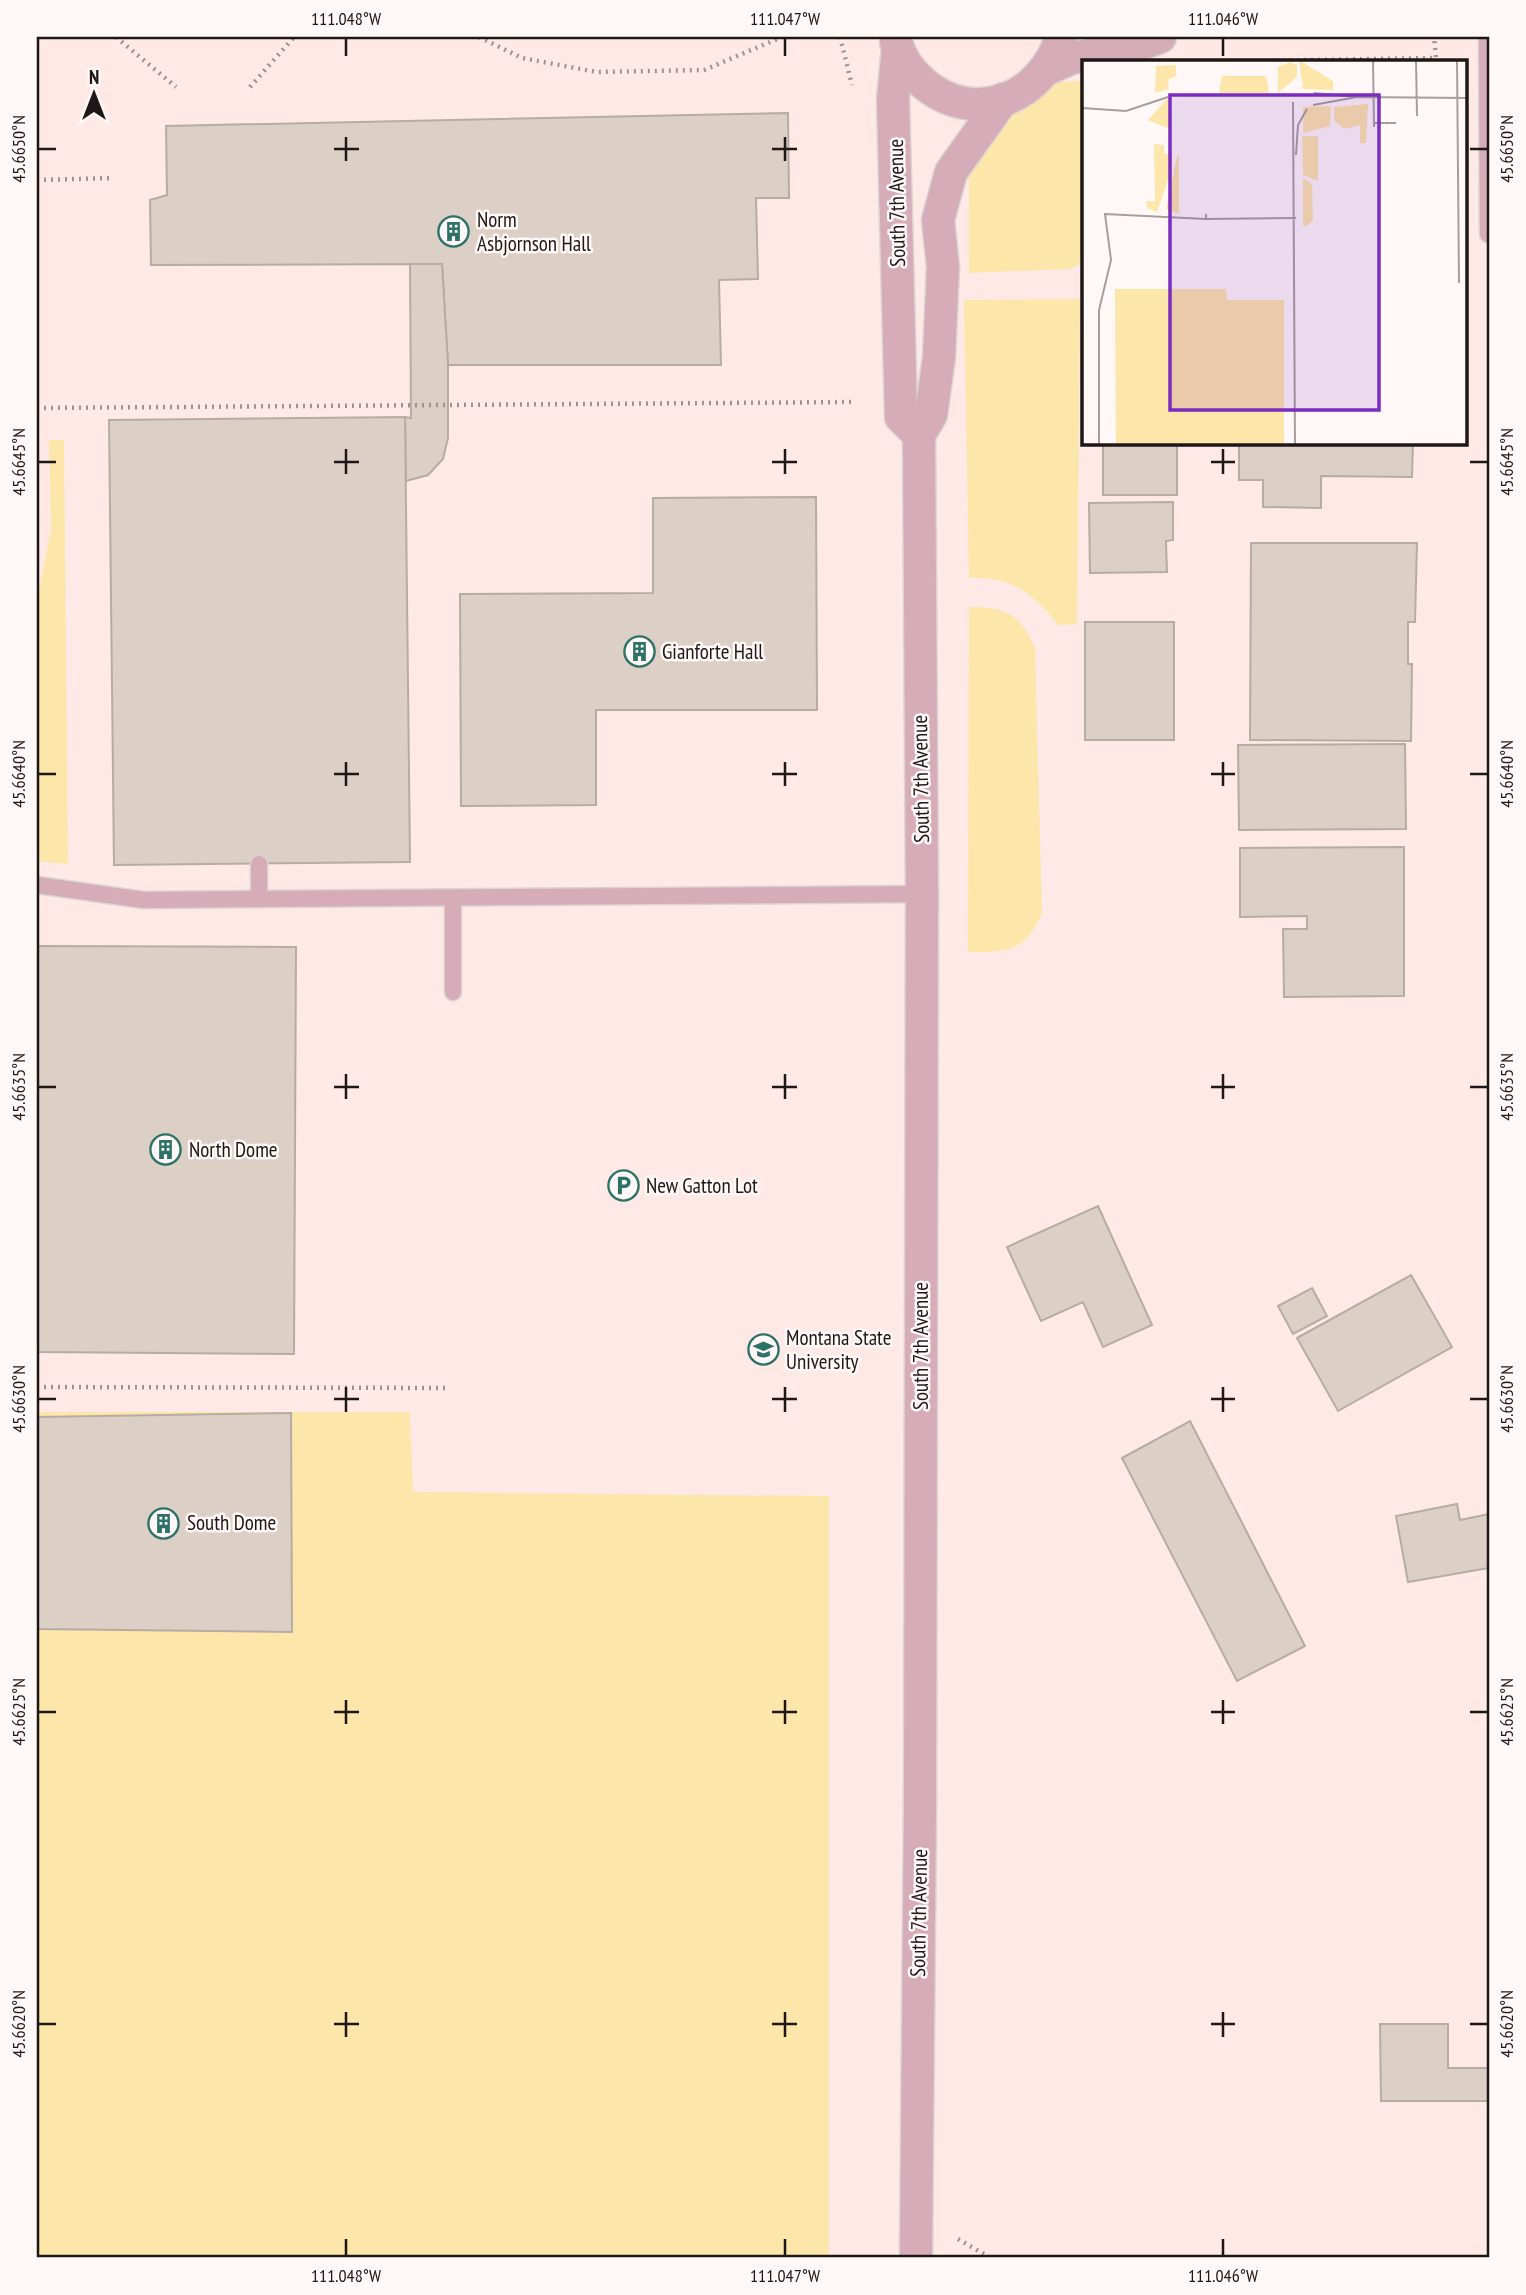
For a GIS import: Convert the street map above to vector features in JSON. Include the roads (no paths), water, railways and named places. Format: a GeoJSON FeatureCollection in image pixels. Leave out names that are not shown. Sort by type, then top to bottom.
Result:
{"type":"FeatureCollection","features":[{"type":"Feature","properties":{"kind":"street"},"geometry":{"type":"LineString","coordinates":[[897,43],[911,73],[932,91],[958,102],[987,104],[1015,96],[1038,80],[1056,56],[1061,37]]}},
{"type":"Feature","properties":{"kind":"street"},"geometry":{"type":"LineString","coordinates":[[1045,70],[1072,58],[1133,47],[1160,37]]}},
{"type":"Feature","properties":{"kind":"street","name":"South 7th Avenue"},"geometry":{"type":"LineString","coordinates":[[897,43],[893,99],[901,417],[919,435]]}},
{"type":"Feature","properties":{"kind":"street","name":"South 7th Avenue"},"geometry":{"type":"LineString","coordinates":[[916,2258],[922,894],[919,435],[931,415],[939,357],[943,267],[938,220],[951,172],[1003,99]]}},
{"type":"Feature","properties":{"kind":"lane"},"geometry":{"type":"LineString","coordinates":[[1487,37],[1488,234]]}},
{"type":"Feature","properties":{"kind":"lane"},"geometry":{"type":"LineString","coordinates":[[259,864],[259,899]]}},
{"type":"Feature","properties":{"kind":"lane"},"geometry":{"type":"LineString","coordinates":[[37,885],[144,900],[922,894]]}},
{"type":"Feature","properties":{"kind":"lane"},"geometry":{"type":"LineString","coordinates":[[453,898],[453,992]]}},
{"type":"Feature","properties":{"kind":"place","name":"Norm Asbjornson Hall"},"geometry":{"type":"Point","coordinates":[454,232]}},
{"type":"Feature","properties":{"kind":"place","name":"Gianforte Hall"},"geometry":{"type":"Point","coordinates":[639,652]}},
{"type":"Feature","properties":{"kind":"place","name":"North Dome"},"geometry":{"type":"Point","coordinates":[166,1150]}},
{"type":"Feature","properties":{"kind":"place","name":"New Gatton Lot"},"geometry":{"type":"Point","coordinates":[623,1186]}},
{"type":"Feature","properties":{"kind":"place","name":"Montana State University"},"geometry":{"type":"Point","coordinates":[763,1350]}},
{"type":"Feature","properties":{"kind":"place","name":"South Dome"},"geometry":{"type":"Point","coordinates":[164,1523]}}]}
